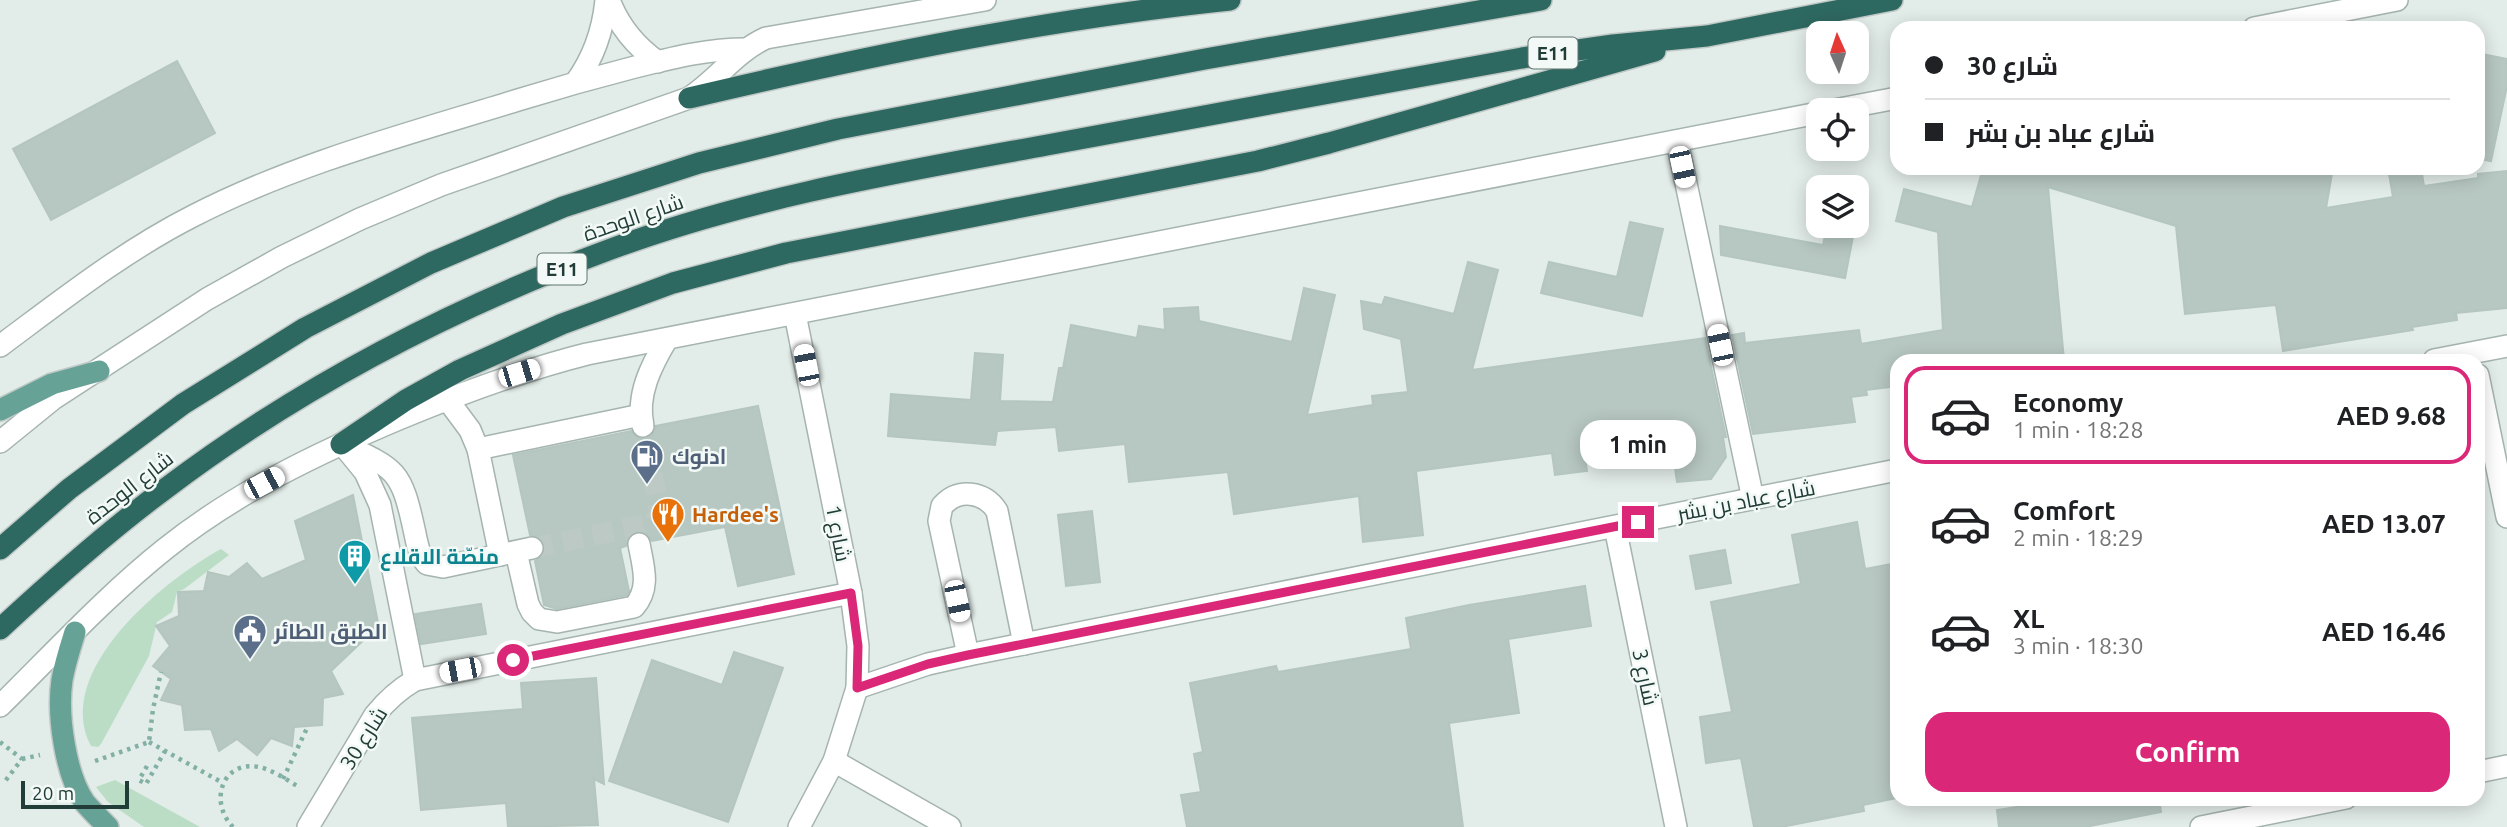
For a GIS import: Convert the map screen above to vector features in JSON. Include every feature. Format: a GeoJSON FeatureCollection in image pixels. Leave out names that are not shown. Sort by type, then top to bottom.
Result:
{"type":"FeatureCollection","features":[{"type":"Feature","properties":{"kind":"highway"},"geometry":{"type":"LineString","coordinates":[[689,98],[824,66],[1004,32],[1230,0]]}},
{"type":"Feature","properties":{"kind":"highway","name":"شارع الوحدة"},"geometry":{"type":"LineString","coordinates":[[0,549],[69,489],[183,404],[305,328],[431,263],[564,207],[699,163],[838,129],[1205,58],[1541,0]]}},
{"type":"Feature","properties":{"kind":"highway","name":"E11"},"geometry":{"type":"LineString","coordinates":[[1707,36],[1892,0]]}},
{"type":"Feature","properties":{"kind":"highway"},"geometry":{"type":"LineString","coordinates":[[341,444],[406,400],[460,370],[562,324],[673,283],[786,253],[1329,144],[1707,36]]}},
{"type":"Feature","properties":{"kind":"highway","name":"شارع الوحدة"},"geometry":{"type":"LineString","coordinates":[[0,629],[66,568],[165,488],[270,416],[380,351],[495,296],[613,248],[734,209],[858,180],[1533,56],[1707,36]]}},
{"type":"Feature","properties":{"kind":"main road"},"geometry":{"type":"LineString","coordinates":[[0,410],[52,384],[99,371]]}},
{"type":"Feature","properties":{"kind":"main road"},"geometry":{"type":"LineString","coordinates":[[75,632],[62,682],[61,708],[65,750],[84,801],[108,827]]}},
{"type":"Feature","properties":{"kind":"street"},"geometry":{"type":"LineString","coordinates":[[608,0],[633,41],[658,62]]}},
{"type":"Feature","properties":{"kind":"street"},"geometry":{"type":"LineString","coordinates":[[576,82],[598,43],[608,0]]}},
{"type":"Feature","properties":{"kind":"street"},"geometry":{"type":"LineString","coordinates":[[0,346],[146,242],[194,215],[334,156],[576,82],[702,51],[745,49],[778,36],[985,0]]}},
{"type":"Feature","properties":{"kind":"street"},"geometry":{"type":"LineString","coordinates":[[2290,21],[2397,0]]}},
{"type":"Feature","properties":{"kind":"street"},"geometry":{"type":"LineString","coordinates":[[0,442],[53,399],[206,299],[282,257],[360,219],[441,185],[689,98],[710,84],[745,49]]}},
{"type":"Feature","properties":{"kind":"street"},"geometry":{"type":"LineString","coordinates":[[1869,103],[1890,99]]}},
{"type":"Feature","properties":{"kind":"street"},"geometry":{"type":"LineString","coordinates":[[0,706],[140,569],[191,529],[264,483],[341,444],[447,399],[550,363],[1806,115]]}},
{"type":"Feature","properties":{"kind":"street"},"geometry":{"type":"LineString","coordinates":[[1677,141],[1753,499]]}},
{"type":"Feature","properties":{"kind":"street","name":"شارع 1"},"geometry":{"type":"LineString","coordinates":[[795,314],[851,593],[858,646],[857,688],[834,761],[799,827]]}},
{"type":"Feature","properties":{"kind":"street"},"geometry":{"type":"LineString","coordinates":[[478,449],[642,422],[647,379],[667,339]]}},
{"type":"Feature","properties":{"kind":"street"},"geometry":{"type":"LineString","coordinates":[[2483,354],[2507,346]]}},
{"type":"Feature","properties":{"kind":"street"},"geometry":{"type":"LineString","coordinates":[[447,399],[471,430],[516,551],[527,604],[539,619],[556,622],[634,607],[645,591],[639,544]]}},
{"type":"Feature","properties":{"kind":"street"},"geometry":{"type":"LineString","coordinates":[[2485,409],[2507,517]]}},
{"type":"Feature","properties":{"kind":"street"},"geometry":{"type":"LineString","coordinates":[[341,444],[384,463],[399,478],[407,498],[418,551],[427,564],[443,567],[516,551]]}},
{"type":"Feature","properties":{"kind":"street"},"geometry":{"type":"LineString","coordinates":[[341,444],[365,472],[380,505],[415,680]]}},
{"type":"Feature","properties":{"kind":"street","name":"شارع عباد بن بشر"},"geometry":{"type":"LineString","coordinates":[[857,688],[928,664],[968,655],[1890,471]]}},
{"type":"Feature","properties":{"kind":"street"},"geometry":{"type":"LineString","coordinates":[[968,655],[939,521],[942,506],[954,496],[983,496],[997,510],[1024,644]]}},
{"type":"Feature","properties":{"kind":"street","name":"شارع 3"},"geometry":{"type":"LineString","coordinates":[[1615,527],[1676,827]]}},
{"type":"Feature","properties":{"kind":"street","name":"شارع 30"},"geometry":{"type":"LineString","coordinates":[[308,827],[375,715],[386,701],[415,680],[851,593]]}},
{"type":"Feature","properties":{"kind":"street"},"geometry":{"type":"LineString","coordinates":[[834,761],[950,827]]}},
{"type":"Feature","properties":{"kind":"street"},"geometry":{"type":"LineString","coordinates":[[2485,771],[2507,766]]}},
{"type":"Feature","properties":{"kind":"street"},"geometry":{"type":"LineString","coordinates":[[2201,827],[2306,806]]}},
{"type":"Feature","properties":{"kind":"path"},"geometry":{"type":"LineString","coordinates":[[149,742],[161,672]]}},
{"type":"Feature","properties":{"kind":"path"},"geometry":{"type":"LineString","coordinates":[[283,779],[308,726]]}},
{"type":"Feature","properties":{"kind":"path"},"geometry":{"type":"LineString","coordinates":[[0,742],[22,759],[4,784]]}},
{"type":"Feature","properties":{"kind":"path"},"geometry":{"type":"LineString","coordinates":[[94,761],[149,742],[223,783]]}},
{"type":"Feature","properties":{"kind":"path"},"geometry":{"type":"LineString","coordinates":[[147,766],[139,780],[146,784],[165,751]]}},
{"type":"Feature","properties":{"kind":"path"},"geometry":{"type":"LineString","coordinates":[[233,827],[221,812],[220,792],[223,783],[238,770],[248,767],[267,770],[299,787]]}},
{"type":"Feature","properties":{"kind":"green space"},"geometry":{"type":"Polygon","coordinates":[[[221,549],[229,555],[177,592],[172,612],[157,622],[149,656],[101,744],[98,747],[91,746],[83,717],[87,688],[100,659],[120,631],[145,605],[171,582],[221,549]]]}},
{"type":"Feature","properties":{"kind":"green space"},"geometry":{"type":"Polygon","coordinates":[[[115,780],[200,827],[144,827],[108,802],[96,787],[115,780]]]}},
{"type":"Feature","properties":{"kind":"building"},"geometry":{"type":"Polygon","coordinates":[[[2485,55],[2507,59],[2507,86],[2491,161],[2485,160],[2485,55]]]}},
{"type":"Feature","properties":{"kind":"building"},"geometry":{"type":"Polygon","coordinates":[[[177,61],[215,133],[51,220],[13,149],[177,61]]]}},
{"type":"Feature","properties":{"kind":"building"},"geometry":{"type":"Polygon","coordinates":[[[2507,171],[2507,308],[2456,313],[2457,320],[2412,327],[2413,330],[2283,351],[2276,305],[2185,314],[2176,226],[2048,187],[2063,354],[1890,354],[1890,387],[1866,390],[1867,395],[1851,397],[1855,422],[1753,434],[1732,335],[1744,333],[1745,343],[1859,330],[1861,344],[1943,330],[1938,232],[1896,221],[1904,189],[1972,207],[1981,175],[2332,175],[2326,208],[2393,197],[2389,175],[2422,175],[2424,186],[2507,171]]]}},
{"type":"Feature","properties":{"kind":"building"},"geometry":{"type":"Polygon","coordinates":[[[1630,222],[1663,229],[1642,316],[1541,293],[1549,262],[1617,277],[1630,222]]]}},
{"type":"Feature","properties":{"kind":"building"},"geometry":{"type":"Polygon","coordinates":[[[1720,226],[1823,245],[1824,238],[1853,238],[1845,278],[1721,255],[1720,226]]]}},
{"type":"Feature","properties":{"kind":"building"},"geometry":{"type":"Polygon","coordinates":[[[1468,262],[1498,270],[1472,370],[1705,338],[1726,437],[1723,437],[1726,457],[1711,479],[1677,482],[1670,434],[1583,445],[1587,471],[1555,475],[1552,453],[1416,471],[1423,535],[1363,542],[1359,496],[1234,514],[1228,472],[1129,482],[1125,444],[1059,451],[1056,427],[997,431],[995,445],[888,436],[891,394],[971,400],[975,353],[1003,355],[1000,401],[1053,402],[1071,325],[1137,338],[1139,326],[1165,330],[1164,309],[1198,307],[1199,321],[1292,342],[1304,288],[1335,295],[1307,415],[1373,405],[1372,396],[1408,392],[1401,339],[1364,329],[1361,301],[1382,305],[1385,297],[1454,314],[1468,262]]]}},
{"type":"Feature","properties":{"kind":"building","name":"ادنوك"},"geometry":{"type":"Polygon","coordinates":[[[758,406],[794,574],[738,586],[725,527],[652,541],[648,535],[637,531],[630,535],[626,546],[620,548],[629,591],[627,595],[557,609],[544,605],[535,561],[541,557],[545,546],[541,539],[530,535],[513,455],[631,431],[638,438],[646,439],[652,436],[656,426],[758,406]]]}},
{"type":"Feature","properties":{"kind":"building","name":"الطبق الطائر"},"geometry":{"type":"Polygon","coordinates":[[[353,495],[380,633],[369,635],[331,671],[343,694],[323,698],[322,725],[294,727],[292,746],[271,738],[257,755],[237,739],[219,751],[211,729],[185,730],[182,705],[161,700],[171,679],[153,666],[170,646],[156,626],[179,616],[178,592],[204,591],[208,572],[229,577],[247,563],[262,579],[306,560],[295,521],[353,495]]]}},
{"type":"Feature","properties":{"kind":"building"},"geometry":{"type":"Polygon","coordinates":[[[1092,511],[1100,582],[1066,586],[1058,515],[1092,511]]]}},
{"type":"Feature","properties":{"kind":"building"},"geometry":{"type":"Polygon","coordinates":[[[1857,522],[1865,569],[1890,564],[1890,799],[1863,805],[1864,811],[1781,827],[1754,827],[1741,758],[1706,763],[1700,717],[1732,712],[1711,602],[1801,584],[1792,535],[1857,522]]]}},
{"type":"Feature","properties":{"kind":"building"},"geometry":{"type":"Polygon","coordinates":[[[1725,550],[1731,583],[1696,589],[1690,556],[1725,550]]]}},
{"type":"Feature","properties":{"kind":"building"},"geometry":{"type":"Polygon","coordinates":[[[1585,586],[1591,626],[1508,639],[1519,713],[1449,723],[1463,827],[1187,827],[1181,795],[1201,792],[1194,754],[1203,752],[1190,683],[1276,666],[1278,672],[1411,649],[1406,618],[1585,586]]]}},
{"type":"Feature","properties":{"kind":"building"},"geometry":{"type":"Polygon","coordinates":[[[481,604],[486,634],[421,644],[415,614],[481,604]]]}},
{"type":"Feature","properties":{"kind":"building"},"geometry":{"type":"Polygon","coordinates":[[[734,652],[783,668],[728,822],[609,781],[652,660],[722,685],[734,652]]]}},
{"type":"Feature","properties":{"kind":"building"},"geometry":{"type":"Polygon","coordinates":[[[596,678],[604,784],[594,779],[598,825],[508,827],[506,803],[421,810],[412,718],[523,709],[521,683],[596,678]]]}},
{"type":"Feature","properties":{"kind":"building"},"geometry":{"type":"Polygon","coordinates":[[[2023,806],[2160,806],[2161,812],[2085,827],[1999,827],[1997,810],[2023,806]]]}},
{"type":"Feature","properties":{"kind":"tunnel"},"geometry":{"type":"LineString","coordinates":[[532,548],[653,523],[659,515],[659,509],[644,428]]}},
{"type":"Feature","properties":{"kind":"place","name":"ادنوك"},"geometry":{"type":"Point","coordinates":[647,486]}},
{"type":"Feature","properties":{"kind":"place","name":"Hardee's"},"geometry":{"type":"Point","coordinates":[668,544]}},
{"type":"Feature","properties":{"kind":"place","name":"منصّة الاقلاع"},"geometry":{"type":"Point","coordinates":[355,586]}},
{"type":"Feature","properties":{"kind":"place","name":"الطبق الطائر"},"geometry":{"type":"Point","coordinates":[250,661]}},
{"type":"Feature","properties":{"kind":"route"},"geometry":{"type":"LineString","coordinates":[[513,660],[851,593],[858,646],[857,688],[928,664],[968,655],[1638,522]]}}]}
